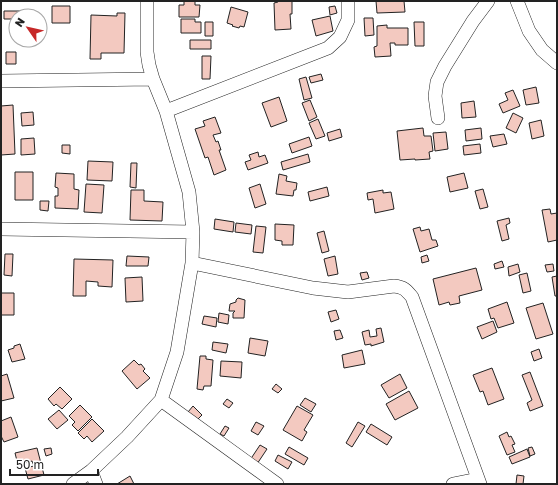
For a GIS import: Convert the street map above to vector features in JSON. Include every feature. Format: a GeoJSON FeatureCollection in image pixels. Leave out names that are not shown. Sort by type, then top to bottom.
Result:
{"type":"FeatureCollection","features":[{"type":"Feature","properties":{"kind":"street"},"geometry":{"type":"LineString","coordinates":[[73,484],[91,471],[127,437],[161,400],[177,352],[192,263],[193,232],[189,192],[166,111],[149,65],[147,52],[147,1]]}},
{"type":"Feature","properties":{"kind":"street"},"geometry":{"type":"LineString","coordinates":[[166,111],[328,48],[340,37],[348,20],[348,1]]}},
{"type":"Feature","properties":{"kind":"street"},"geometry":{"type":"LineString","coordinates":[[438,118],[435,96],[437,82],[445,66],[473,21],[488,1]]}},
{"type":"Feature","properties":{"kind":"street"},"geometry":{"type":"LineString","coordinates":[[517,1],[528,31],[542,50],[557,63]]}},
{"type":"Feature","properties":{"kind":"street"},"geometry":{"type":"LineString","coordinates":[[1,81],[153,79]]}},
{"type":"Feature","properties":{"kind":"street"},"geometry":{"type":"LineString","coordinates":[[1,229],[193,232]]}},
{"type":"Feature","properties":{"kind":"street"},"geometry":{"type":"LineString","coordinates":[[192,263],[313,288],[348,292],[394,286],[407,290],[412,297],[479,482],[454,484]]}},
{"type":"Feature","properties":{"kind":"street"},"geometry":{"type":"LineString","coordinates":[[161,400],[277,484]]}},
{"type":"Feature","properties":{"kind":"street"},"geometry":{"type":"LineString","coordinates":[[91,471],[96,484]]}},
{"type":"Feature","properties":{"kind":"building"},"geometry":{"type":"Polygon","coordinates":[[[184,1],[195,1],[195,5],[200,5],[199,17],[179,17],[179,5],[184,5],[184,1]]]}},
{"type":"Feature","properties":{"kind":"building"},"geometry":{"type":"Polygon","coordinates":[[[278,1],[292,1],[292,14],[290,14],[291,29],[275,30],[274,3],[278,1]]]}},
{"type":"Feature","properties":{"kind":"building"},"geometry":{"type":"Polygon","coordinates":[[[376,1],[404,1],[405,12],[377,13],[376,1]]]}},
{"type":"Feature","properties":{"kind":"building"},"geometry":{"type":"Polygon","coordinates":[[[52,6],[70,6],[70,23],[52,23],[52,6]]]}},
{"type":"Feature","properties":{"kind":"building"},"geometry":{"type":"Polygon","coordinates":[[[335,6],[337,13],[330,15],[329,7],[335,6]]]}},
{"type":"Feature","properties":{"kind":"building"},"geometry":{"type":"Polygon","coordinates":[[[231,7],[248,12],[244,27],[240,26],[239,28],[227,23],[231,7]]]}},
{"type":"Feature","properties":{"kind":"building"},"geometry":{"type":"Polygon","coordinates":[[[4,11],[8,11],[8,19],[4,19],[4,11]]]}},
{"type":"Feature","properties":{"kind":"building"},"geometry":{"type":"Polygon","coordinates":[[[117,13],[125,13],[124,53],[101,53],[101,59],[90,59],[91,15],[117,16],[117,13]]]}},
{"type":"Feature","properties":{"kind":"building"},"geometry":{"type":"Polygon","coordinates":[[[330,16],[333,31],[316,36],[312,20],[330,16]]]}},
{"type":"Feature","properties":{"kind":"building"},"geometry":{"type":"Polygon","coordinates":[[[364,18],[373,18],[374,35],[365,36],[364,18]]]}},
{"type":"Feature","properties":{"kind":"building"},"geometry":{"type":"Polygon","coordinates":[[[181,19],[195,19],[195,22],[201,22],[201,33],[181,33],[181,19]]]}},
{"type":"Feature","properties":{"kind":"building"},"geometry":{"type":"Polygon","coordinates":[[[205,22],[213,22],[213,36],[205,36],[205,22]]]}},
{"type":"Feature","properties":{"kind":"building"},"geometry":{"type":"Polygon","coordinates":[[[414,22],[424,22],[424,46],[415,46],[414,22]]]}},
{"type":"Feature","properties":{"kind":"building"},"geometry":{"type":"Polygon","coordinates":[[[387,25],[387,28],[408,28],[408,45],[395,45],[395,43],[390,43],[391,56],[375,57],[374,47],[377,46],[377,26],[387,25]]]}},
{"type":"Feature","properties":{"kind":"building"},"geometry":{"type":"Polygon","coordinates":[[[190,40],[211,40],[211,49],[190,49],[190,40]]]}},
{"type":"Feature","properties":{"kind":"building"},"geometry":{"type":"Polygon","coordinates":[[[6,52],[16,52],[16,64],[6,64],[6,52]]]}},
{"type":"Feature","properties":{"kind":"building"},"geometry":{"type":"Polygon","coordinates":[[[202,56],[211,56],[210,79],[202,79],[202,56]]]}},
{"type":"Feature","properties":{"kind":"building"},"geometry":{"type":"Polygon","coordinates":[[[321,74],[323,80],[311,83],[309,77],[321,74]]]}},
{"type":"Feature","properties":{"kind":"building"},"geometry":{"type":"Polygon","coordinates":[[[306,77],[312,98],[304,100],[299,79],[306,77]]]}},
{"type":"Feature","properties":{"kind":"building"},"geometry":{"type":"Polygon","coordinates":[[[536,87],[539,103],[526,105],[523,90],[536,87]]]}},
{"type":"Feature","properties":{"kind":"building"},"geometry":{"type":"Polygon","coordinates":[[[513,90],[520,106],[503,113],[499,104],[508,100],[505,93],[513,90]]]}},
{"type":"Feature","properties":{"kind":"building"},"geometry":{"type":"Polygon","coordinates":[[[279,97],[287,121],[271,127],[262,103],[279,97]]]}},
{"type":"Feature","properties":{"kind":"building"},"geometry":{"type":"Polygon","coordinates":[[[310,100],[317,117],[309,121],[302,103],[310,100]]]}},
{"type":"Feature","properties":{"kind":"building"},"geometry":{"type":"Polygon","coordinates":[[[474,101],[476,117],[462,118],[461,103],[474,101]]]}},
{"type":"Feature","properties":{"kind":"building"},"geometry":{"type":"Polygon","coordinates":[[[13,105],[15,154],[1,155],[1,106],[13,105]]]}},
{"type":"Feature","properties":{"kind":"building"},"geometry":{"type":"Polygon","coordinates":[[[33,112],[34,125],[22,126],[21,113],[33,112]]]}},
{"type":"Feature","properties":{"kind":"building"},"geometry":{"type":"Polygon","coordinates":[[[513,113],[523,118],[516,133],[506,128],[513,113]]]}},
{"type":"Feature","properties":{"kind":"building"},"geometry":{"type":"Polygon","coordinates":[[[215,117],[221,133],[213,135],[216,142],[218,141],[221,150],[219,150],[226,170],[214,175],[208,157],[205,158],[195,129],[205,126],[203,121],[215,117]]]}},
{"type":"Feature","properties":{"kind":"building"},"geometry":{"type":"Polygon","coordinates":[[[318,119],[325,136],[316,139],[309,123],[318,119]]]}},
{"type":"Feature","properties":{"kind":"building"},"geometry":{"type":"Polygon","coordinates":[[[541,120],[544,136],[532,139],[529,123],[541,120]]]}},
{"type":"Feature","properties":{"kind":"building"},"geometry":{"type":"Polygon","coordinates":[[[423,128],[424,136],[431,136],[433,151],[429,152],[430,159],[400,160],[397,131],[423,128]]]}},
{"type":"Feature","properties":{"kind":"building"},"geometry":{"type":"Polygon","coordinates":[[[481,128],[482,139],[466,141],[465,130],[481,128]]]}},
{"type":"Feature","properties":{"kind":"building"},"geometry":{"type":"Polygon","coordinates":[[[340,129],[342,137],[329,141],[327,133],[340,129]]]}},
{"type":"Feature","properties":{"kind":"building"},"geometry":{"type":"Polygon","coordinates":[[[446,132],[448,149],[435,151],[433,133],[446,132]]]}},
{"type":"Feature","properties":{"kind":"building"},"geometry":{"type":"Polygon","coordinates":[[[504,134],[507,144],[493,147],[490,136],[504,134]]]}},
{"type":"Feature","properties":{"kind":"building"},"geometry":{"type":"Polygon","coordinates":[[[309,137],[312,146],[292,153],[289,144],[309,137]]]}},
{"type":"Feature","properties":{"kind":"building"},"geometry":{"type":"Polygon","coordinates":[[[34,138],[35,154],[21,155],[21,139],[34,138]]]}},
{"type":"Feature","properties":{"kind":"building"},"geometry":{"type":"Polygon","coordinates":[[[480,144],[481,153],[464,155],[463,146],[480,144]]]}},
{"type":"Feature","properties":{"kind":"building"},"geometry":{"type":"Polygon","coordinates":[[[62,145],[70,145],[70,154],[62,153],[62,145]]]}},
{"type":"Feature","properties":{"kind":"building"},"geometry":{"type":"Polygon","coordinates":[[[258,152],[259,157],[265,155],[268,163],[248,170],[245,162],[251,160],[249,155],[258,152]]]}},
{"type":"Feature","properties":{"kind":"building"},"geometry":{"type":"Polygon","coordinates":[[[308,154],[310,162],[283,170],[281,162],[308,154]]]}},
{"type":"Feature","properties":{"kind":"building"},"geometry":{"type":"Polygon","coordinates":[[[88,161],[113,162],[112,181],[87,180],[88,161]]]}},
{"type":"Feature","properties":{"kind":"building"},"geometry":{"type":"Polygon","coordinates":[[[131,163],[137,163],[136,188],[130,187],[131,163]]]}},
{"type":"Feature","properties":{"kind":"building"},"geometry":{"type":"Polygon","coordinates":[[[15,172],[33,172],[33,200],[15,200],[15,172]]]}},
{"type":"Feature","properties":{"kind":"building"},"geometry":{"type":"Polygon","coordinates":[[[56,173],[74,174],[74,189],[79,190],[78,209],[55,208],[55,196],[58,196],[58,188],[55,187],[56,173]]]}},
{"type":"Feature","properties":{"kind":"building"},"geometry":{"type":"Polygon","coordinates":[[[464,173],[468,188],[450,192],[447,177],[464,173]]]}},
{"type":"Feature","properties":{"kind":"building"},"geometry":{"type":"Polygon","coordinates":[[[279,174],[287,176],[286,181],[297,183],[293,196],[276,194],[279,174]]]}},
{"type":"Feature","properties":{"kind":"building"},"geometry":{"type":"Polygon","coordinates":[[[86,184],[104,185],[102,213],[84,212],[86,184]]]}},
{"type":"Feature","properties":{"kind":"building"},"geometry":{"type":"Polygon","coordinates":[[[260,184],[266,204],[255,208],[249,188],[260,184]]]}},
{"type":"Feature","properties":{"kind":"building"},"geometry":{"type":"Polygon","coordinates":[[[327,187],[329,196],[310,201],[308,192],[327,187]]]}},
{"type":"Feature","properties":{"kind":"building"},"geometry":{"type":"Polygon","coordinates":[[[483,189],[488,207],[480,209],[475,191],[483,189]]]}},
{"type":"Feature","properties":{"kind":"building"},"geometry":{"type":"Polygon","coordinates":[[[131,190],[144,190],[144,201],[163,202],[162,221],[130,220],[131,190]]]}},
{"type":"Feature","properties":{"kind":"building"},"geometry":{"type":"Polygon","coordinates":[[[383,190],[383,193],[391,192],[394,209],[375,213],[373,199],[368,200],[367,193],[383,190]]]}},
{"type":"Feature","properties":{"kind":"building"},"geometry":{"type":"Polygon","coordinates":[[[40,201],[49,201],[48,211],[40,210],[40,201]]]}},
{"type":"Feature","properties":{"kind":"building"},"geometry":{"type":"Polygon","coordinates":[[[550,209],[551,214],[557,213],[557,240],[548,242],[542,210],[550,209]]]}},
{"type":"Feature","properties":{"kind":"building"},"geometry":{"type":"Polygon","coordinates":[[[509,218],[510,223],[506,225],[509,239],[502,241],[497,221],[509,218]]]}},
{"type":"Feature","properties":{"kind":"building"},"geometry":{"type":"Polygon","coordinates":[[[215,219],[234,222],[233,232],[214,229],[215,219]]]}},
{"type":"Feature","properties":{"kind":"building"},"geometry":{"type":"Polygon","coordinates":[[[236,223],[252,225],[251,234],[235,232],[236,223]]]}},
{"type":"Feature","properties":{"kind":"building"},"geometry":{"type":"Polygon","coordinates":[[[275,224],[294,225],[293,245],[282,245],[282,241],[275,240],[275,224]]]}},
{"type":"Feature","properties":{"kind":"building"},"geometry":{"type":"Polygon","coordinates":[[[256,226],[266,227],[263,253],[253,252],[256,226]]]}},
{"type":"Feature","properties":{"kind":"building"},"geometry":{"type":"Polygon","coordinates":[[[420,227],[421,231],[429,229],[432,240],[436,240],[438,246],[420,252],[413,229],[420,227]]]}},
{"type":"Feature","properties":{"kind":"building"},"geometry":{"type":"Polygon","coordinates":[[[324,231],[329,251],[322,253],[317,233],[324,231]]]}},
{"type":"Feature","properties":{"kind":"building"},"geometry":{"type":"Polygon","coordinates":[[[5,254],[13,254],[12,276],[4,275],[5,254]]]}},
{"type":"Feature","properties":{"kind":"building"},"geometry":{"type":"Polygon","coordinates":[[[427,255],[429,261],[422,263],[421,257],[427,255]]]}},
{"type":"Feature","properties":{"kind":"building"},"geometry":{"type":"Polygon","coordinates":[[[127,256],[149,257],[148,266],[126,266],[127,256]]]}},
{"type":"Feature","properties":{"kind":"building"},"geometry":{"type":"Polygon","coordinates":[[[335,256],[338,274],[328,276],[324,259],[335,256]]]}},
{"type":"Feature","properties":{"kind":"building"},"geometry":{"type":"Polygon","coordinates":[[[74,259],[113,260],[112,287],[98,286],[98,282],[86,281],[86,296],[73,296],[74,259]]]}},
{"type":"Feature","properties":{"kind":"building"},"geometry":{"type":"Polygon","coordinates":[[[502,261],[504,267],[495,269],[494,264],[502,261]]]}},
{"type":"Feature","properties":{"kind":"building"},"geometry":{"type":"Polygon","coordinates":[[[518,264],[520,272],[509,276],[508,267],[518,264]]]}},
{"type":"Feature","properties":{"kind":"building"},"geometry":{"type":"Polygon","coordinates":[[[553,264],[554,271],[547,272],[545,265],[553,264]]]}},
{"type":"Feature","properties":{"kind":"building"},"geometry":{"type":"Polygon","coordinates":[[[476,268],[482,290],[459,296],[460,303],[450,305],[449,302],[439,305],[433,279],[476,268]]]}},
{"type":"Feature","properties":{"kind":"building"},"geometry":{"type":"Polygon","coordinates":[[[367,272],[369,278],[362,280],[360,273],[367,272]]]}},
{"type":"Feature","properties":{"kind":"building"},"geometry":{"type":"Polygon","coordinates":[[[527,273],[531,291],[523,293],[519,275],[527,273]]]}},
{"type":"Feature","properties":{"kind":"building"},"geometry":{"type":"Polygon","coordinates":[[[557,276],[557,296],[555,296],[552,277],[557,276]]]}},
{"type":"Feature","properties":{"kind":"building"},"geometry":{"type":"Polygon","coordinates":[[[142,277],[143,301],[126,302],[125,278],[142,277]]]}},
{"type":"Feature","properties":{"kind":"building"},"geometry":{"type":"Polygon","coordinates":[[[1,293],[14,293],[14,315],[1,315],[1,293]]]}},
{"type":"Feature","properties":{"kind":"building"},"geometry":{"type":"Polygon","coordinates":[[[238,298],[245,300],[244,318],[233,318],[233,313],[235,311],[229,311],[230,304],[236,302],[238,298]]]}},
{"type":"Feature","properties":{"kind":"building"},"geometry":{"type":"Polygon","coordinates":[[[507,302],[514,323],[498,328],[494,318],[491,319],[488,309],[507,302]]]}},
{"type":"Feature","properties":{"kind":"building"},"geometry":{"type":"Polygon","coordinates":[[[543,303],[553,334],[536,339],[526,308],[543,303]]]}},
{"type":"Feature","properties":{"kind":"building"},"geometry":{"type":"Polygon","coordinates":[[[336,310],[339,319],[331,322],[328,312],[336,310]]]}},
{"type":"Feature","properties":{"kind":"building"},"geometry":{"type":"Polygon","coordinates":[[[219,313],[229,315],[228,324],[218,322],[219,313]]]}},
{"type":"Feature","properties":{"kind":"building"},"geometry":{"type":"Polygon","coordinates":[[[204,316],[217,318],[216,327],[202,324],[204,316]]]}},
{"type":"Feature","properties":{"kind":"building"},"geometry":{"type":"Polygon","coordinates":[[[493,321],[497,332],[482,339],[477,327],[493,321]]]}},
{"type":"Feature","properties":{"kind":"building"},"geometry":{"type":"Polygon","coordinates":[[[381,328],[384,342],[371,346],[371,344],[365,345],[362,332],[369,330],[370,337],[377,336],[376,329],[381,328]]]}},
{"type":"Feature","properties":{"kind":"building"},"geometry":{"type":"Polygon","coordinates":[[[340,330],[343,338],[336,340],[334,331],[340,330]]]}},
{"type":"Feature","properties":{"kind":"building"},"geometry":{"type":"Polygon","coordinates":[[[250,338],[268,341],[265,356],[248,353],[250,338]]]}},
{"type":"Feature","properties":{"kind":"building"},"geometry":{"type":"Polygon","coordinates":[[[213,342],[228,344],[226,353],[212,350],[213,342]]]}},
{"type":"Feature","properties":{"kind":"building"},"geometry":{"type":"Polygon","coordinates":[[[20,344],[25,359],[12,362],[8,350],[20,344]]]}},
{"type":"Feature","properties":{"kind":"building"},"geometry":{"type":"Polygon","coordinates":[[[539,349],[542,358],[534,361],[531,352],[539,349]]]}},
{"type":"Feature","properties":{"kind":"building"},"geometry":{"type":"Polygon","coordinates":[[[362,350],[365,364],[344,368],[342,355],[362,350]]]}},
{"type":"Feature","properties":{"kind":"building"},"geometry":{"type":"Polygon","coordinates":[[[200,356],[206,356],[206,359],[213,360],[211,386],[204,386],[203,390],[197,389],[200,356]]]}},
{"type":"Feature","properties":{"kind":"building"},"geometry":{"type":"Polygon","coordinates":[[[134,360],[139,365],[141,364],[145,369],[143,371],[150,378],[137,389],[122,371],[134,360]]]}},
{"type":"Feature","properties":{"kind":"building"},"geometry":{"type":"Polygon","coordinates":[[[221,361],[242,362],[241,378],[220,376],[221,361]]]}},
{"type":"Feature","properties":{"kind":"building"},"geometry":{"type":"Polygon","coordinates":[[[492,368],[504,399],[488,405],[483,391],[480,392],[473,375],[492,368]]]}},
{"type":"Feature","properties":{"kind":"building"},"geometry":{"type":"Polygon","coordinates":[[[530,372],[543,406],[530,411],[527,403],[532,400],[522,375],[530,372]]]}},
{"type":"Feature","properties":{"kind":"building"},"geometry":{"type":"Polygon","coordinates":[[[7,374],[14,398],[1,401],[1,376],[7,374]]]}},
{"type":"Feature","properties":{"kind":"building"},"geometry":{"type":"Polygon","coordinates":[[[400,374],[407,388],[389,398],[381,385],[400,374]]]}},
{"type":"Feature","properties":{"kind":"building"},"geometry":{"type":"Polygon","coordinates":[[[276,384],[282,389],[278,393],[272,389],[276,384]]]}},
{"type":"Feature","properties":{"kind":"building"},"geometry":{"type":"Polygon","coordinates":[[[60,387],[72,399],[62,409],[56,404],[54,406],[48,399],[60,387]]]}},
{"type":"Feature","properties":{"kind":"building"},"geometry":{"type":"Polygon","coordinates":[[[409,391],[418,408],[395,420],[386,404],[409,391]]]}},
{"type":"Feature","properties":{"kind":"building"},"geometry":{"type":"Polygon","coordinates":[[[305,398],[316,404],[311,412],[300,405],[305,398]]]}},
{"type":"Feature","properties":{"kind":"building"},"geometry":{"type":"Polygon","coordinates":[[[227,399],[233,403],[229,408],[223,404],[227,399]]]}},
{"type":"Feature","properties":{"kind":"building"},"geometry":{"type":"Polygon","coordinates":[[[80,405],[92,417],[78,431],[72,425],[75,422],[69,416],[80,405]]]}},
{"type":"Feature","properties":{"kind":"building"},"geometry":{"type":"Polygon","coordinates":[[[193,406],[202,415],[197,420],[188,412],[193,406]]]}},
{"type":"Feature","properties":{"kind":"building"},"geometry":{"type":"Polygon","coordinates":[[[297,406],[313,415],[304,430],[307,432],[302,441],[283,430],[297,406]]]}},
{"type":"Feature","properties":{"kind":"building"},"geometry":{"type":"Polygon","coordinates":[[[59,410],[68,420],[57,429],[48,419],[59,410]]]}},
{"type":"Feature","properties":{"kind":"building"},"geometry":{"type":"Polygon","coordinates":[[[11,417],[18,437],[4,442],[1,436],[1,421],[11,417]]]}},
{"type":"Feature","properties":{"kind":"building"},"geometry":{"type":"Polygon","coordinates":[[[92,419],[104,431],[92,442],[87,436],[84,439],[78,433],[92,419]]]}},
{"type":"Feature","properties":{"kind":"building"},"geometry":{"type":"Polygon","coordinates":[[[256,422],[264,426],[258,435],[251,431],[256,422]]]}},
{"type":"Feature","properties":{"kind":"building"},"geometry":{"type":"Polygon","coordinates":[[[358,422],[365,426],[352,447],[346,443],[358,422]]]}},
{"type":"Feature","properties":{"kind":"building"},"geometry":{"type":"Polygon","coordinates":[[[371,424],[392,437],[387,445],[366,432],[371,424]]]}},
{"type":"Feature","properties":{"kind":"building"},"geometry":{"type":"Polygon","coordinates":[[[225,426],[229,428],[224,436],[220,434],[225,426]]]}},
{"type":"Feature","properties":{"kind":"building"},"geometry":{"type":"Polygon","coordinates":[[[507,432],[515,444],[512,445],[515,452],[507,455],[499,436],[507,432]]]}},
{"type":"Feature","properties":{"kind":"building"},"geometry":{"type":"Polygon","coordinates":[[[260,445],[267,449],[257,464],[250,460],[260,445]]]}},
{"type":"Feature","properties":{"kind":"building"},"geometry":{"type":"Polygon","coordinates":[[[289,447],[308,458],[304,465],[285,454],[289,447]]]}},
{"type":"Feature","properties":{"kind":"building"},"geometry":{"type":"Polygon","coordinates":[[[532,447],[535,454],[530,456],[528,448],[532,447]]]}},
{"type":"Feature","properties":{"kind":"building"},"geometry":{"type":"Polygon","coordinates":[[[37,448],[44,475],[28,479],[25,468],[34,466],[32,461],[18,465],[15,453],[37,448]]]}},
{"type":"Feature","properties":{"kind":"building"},"geometry":{"type":"Polygon","coordinates":[[[51,448],[52,454],[46,456],[44,449],[51,448]]]}},
{"type":"Feature","properties":{"kind":"building"},"geometry":{"type":"Polygon","coordinates":[[[527,449],[530,457],[512,464],[509,457],[527,449]]]}},
{"type":"Feature","properties":{"kind":"building"},"geometry":{"type":"Polygon","coordinates":[[[278,455],[292,462],[288,469],[275,461],[278,455]]]}},
{"type":"Feature","properties":{"kind":"building"},"geometry":{"type":"Polygon","coordinates":[[[517,475],[524,476],[523,484],[516,484],[517,475]]]}},
{"type":"Feature","properties":{"kind":"building"},"geometry":{"type":"Polygon","coordinates":[[[130,476],[134,484],[117,484],[130,476]]]}}]}
